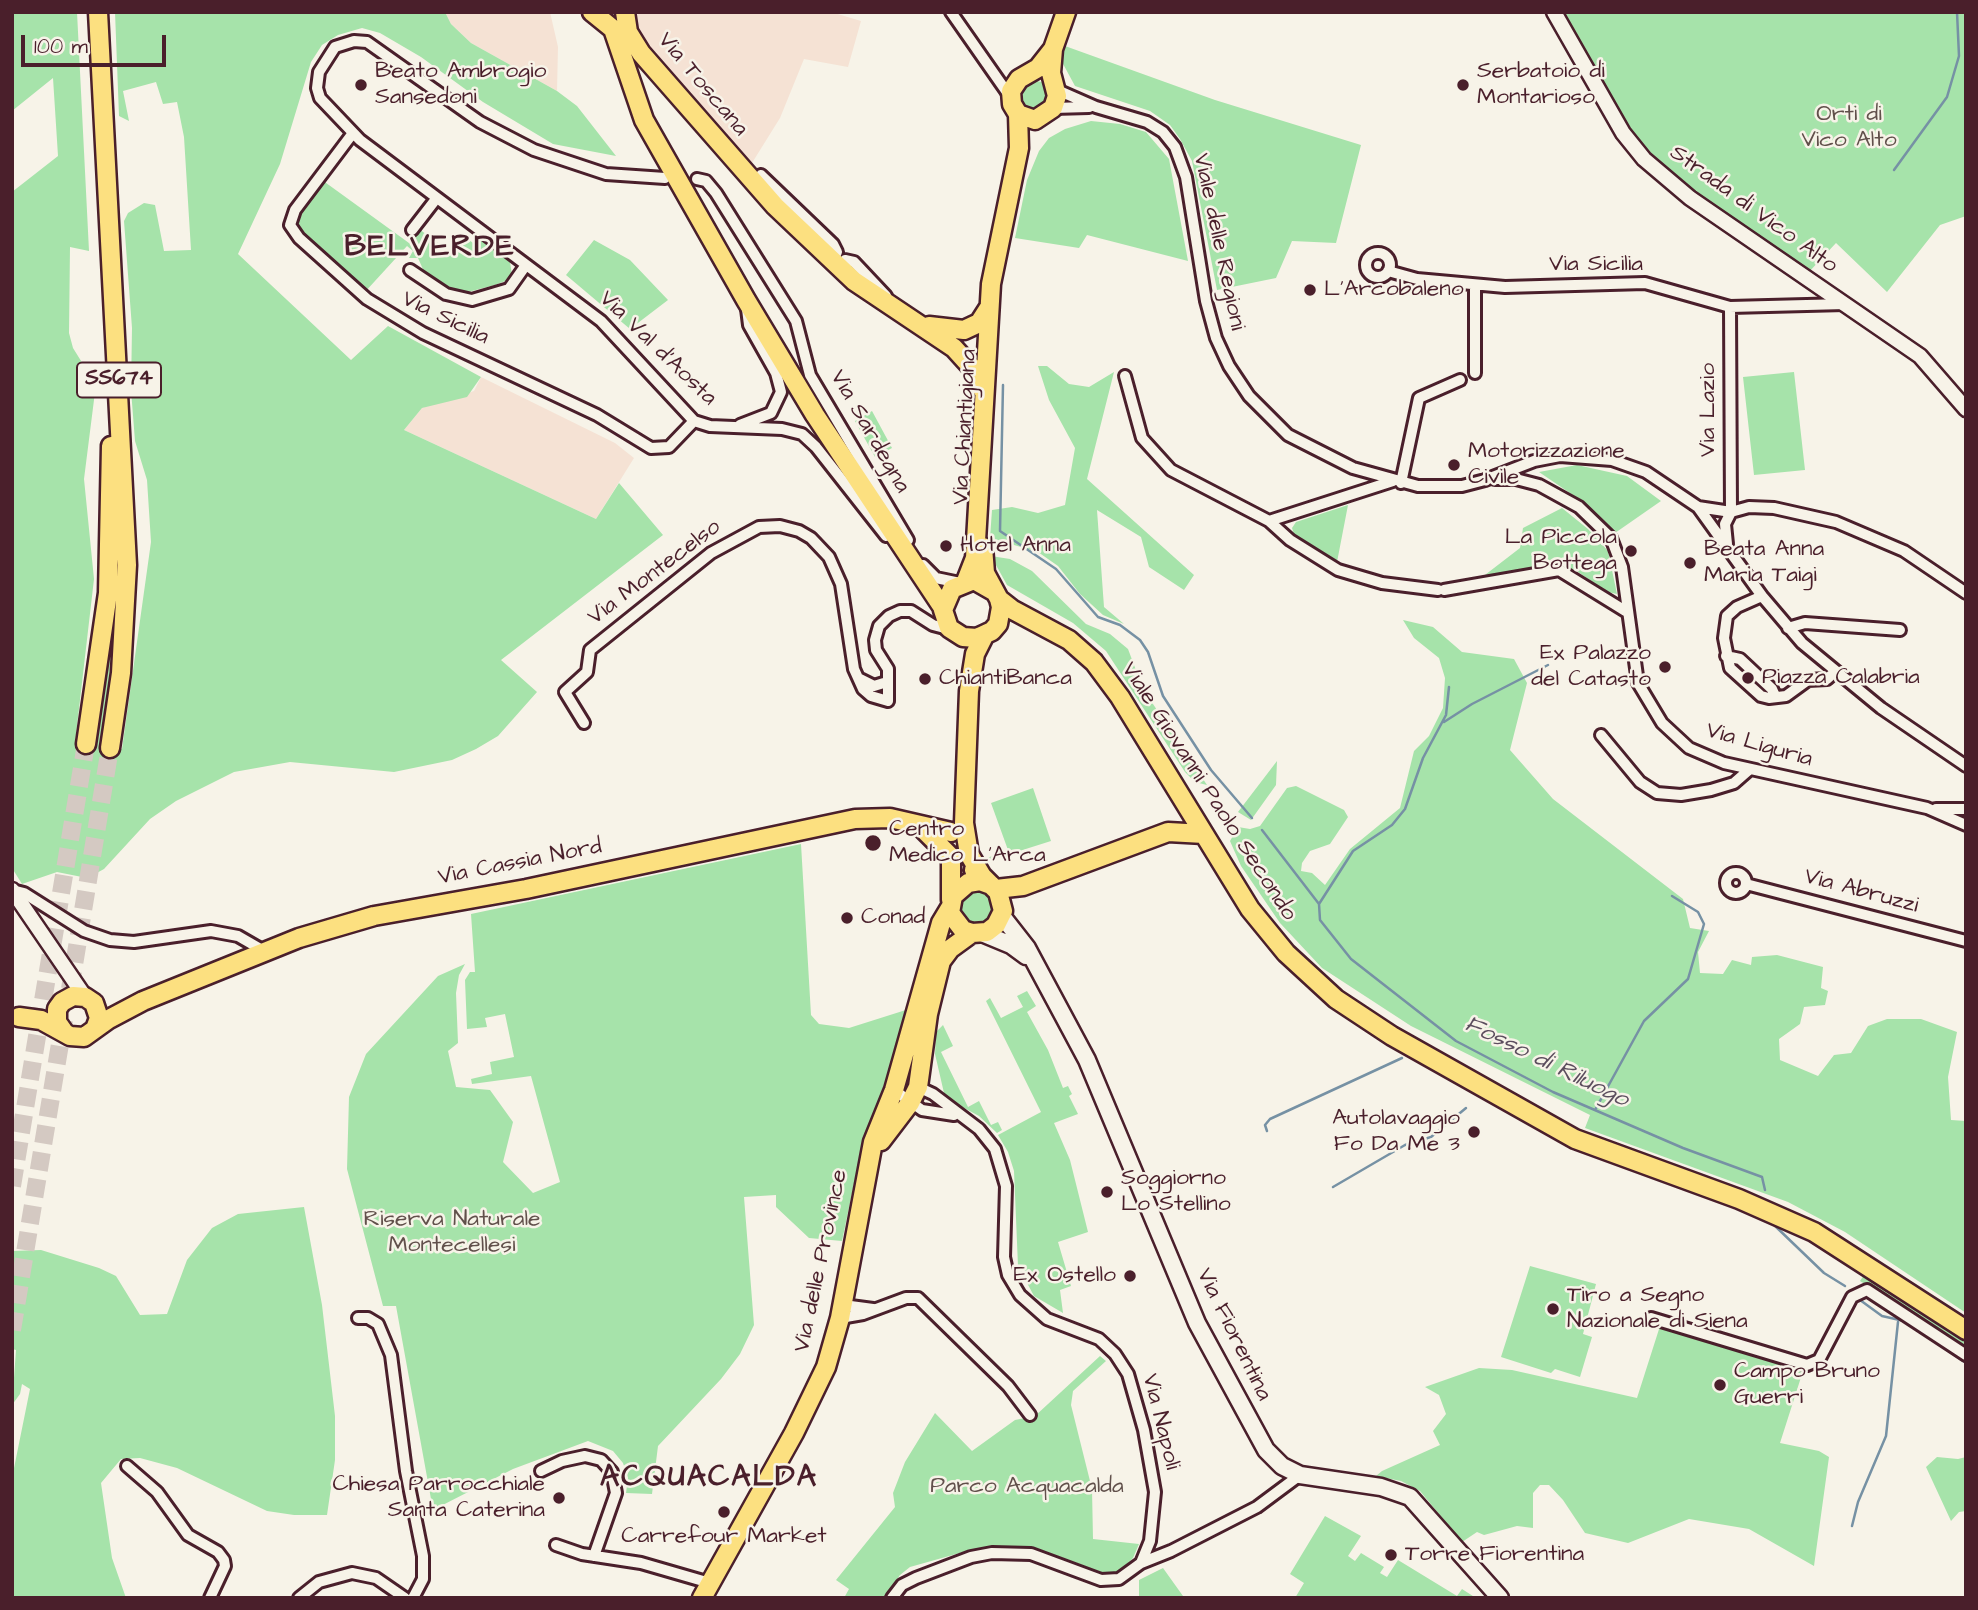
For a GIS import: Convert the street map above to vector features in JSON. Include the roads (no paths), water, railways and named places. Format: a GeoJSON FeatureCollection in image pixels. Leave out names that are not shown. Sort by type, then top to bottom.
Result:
{"type":"FeatureCollection","features":[{"type":"Feature","properties":{"kind":"main road","name":"SS674"},"geometry":{"type":"LineString","coordinates":[[86,744],[108,593],[112,507],[110,413],[87,12]]}},
{"type":"Feature","properties":{"kind":"main road","name":"SS674"},"geometry":{"type":"LineString","coordinates":[[98,12],[127,565],[123,652],[110,748]]}},
{"type":"Feature","properties":{"kind":"main road"},"geometry":{"type":"LineString","coordinates":[[592,12],[613,29],[644,120],[746,300],[899,545],[938,597],[943,609]]}},
{"type":"Feature","properties":{"kind":"main road","name":"Via Toscana"},"geometry":{"type":"LineString","coordinates":[[625,12],[626,27],[641,53],[754,184],[836,266],[905,317],[956,340],[974,370],[983,393]]}},
{"type":"Feature","properties":{"kind":"main road","name":"Via Chiantigiana"},"geometry":{"type":"LineString","coordinates":[[1021,111],[1054,108],[1053,49],[1066,12]]}},
{"type":"Feature","properties":{"kind":"main road","name":"Via Chiantigiana"},"geometry":{"type":"LineString","coordinates":[[969,691],[954,632],[943,609],[946,596],[963,582],[975,558],[983,393],[992,349],[989,307],[995,262],[1019,149],[1024,76],[1053,49]]}},
{"type":"Feature","properties":{"kind":"main road"},"geometry":{"type":"LineString","coordinates":[[1024,76],[1042,75],[1054,86]]}},
{"type":"Feature","properties":{"kind":"main road","name":"Via Chiantigiana"},"geometry":{"type":"LineString","coordinates":[[949,853],[951,832],[964,809],[969,691],[975,654],[1002,607],[985,573],[982,558],[995,262]]}},
{"type":"Feature","properties":{"kind":"main road"},"geometry":{"type":"LineString","coordinates":[[989,307],[979,323],[956,340],[967,352],[992,349]]}},
{"type":"Feature","properties":{"kind":"main road"},"geometry":{"type":"LineString","coordinates":[[963,582],[982,582],[997,595]]}},
{"type":"Feature","properties":{"kind":"main road","name":"Viale Giovanni Paolo Secondo"},"geometry":{"type":"LineString","coordinates":[[997,595],[1031,620],[1069,640],[1094,662],[1120,697],[1250,909],[1276,943],[1309,977],[1361,1017],[1575,1139],[1739,1199],[1800,1225],[1966,1330]]}},
{"type":"Feature","properties":{"kind":"main road"},"geometry":{"type":"LineString","coordinates":[[954,632],[970,639],[991,630],[1031,620]]}},
{"type":"Feature","properties":{"kind":"main road","name":"Via Fiorentina"},"geometry":{"type":"LineString","coordinates":[[964,809],[965,844],[1027,948],[1095,1075],[1190,1309],[1235,1399],[1269,1454],[1282,1466],[1300,1475],[1390,1489],[1410,1497],[1497,1597]]}},
{"type":"Feature","properties":{"kind":"main road"},"geometry":{"type":"LineString","coordinates":[[1168,832],[1188,809]]}},
{"type":"Feature","properties":{"kind":"main road","name":"Via Cassia Nord"},"geometry":{"type":"LineString","coordinates":[[64,1032],[84,1037],[143,1001],[264,951],[318,931],[382,914],[533,888],[833,823],[878,817],[951,832]]}},
{"type":"Feature","properties":{"kind":"main road"},"geometry":{"type":"LineString","coordinates":[[918,824],[949,853],[953,869],[950,905]]}},
{"type":"Feature","properties":{"kind":"main road","name":"Via Fiorentina"},"geometry":{"type":"LineString","coordinates":[[951,832],[965,861],[990,883]]}},
{"type":"Feature","properties":{"kind":"main road"},"geometry":{"type":"LineString","coordinates":[[950,905],[956,891],[968,883],[979,881],[1023,886],[1168,832],[1204,834]]}},
{"type":"Feature","properties":{"kind":"main road"},"geometry":{"type":"LineString","coordinates":[[977,933],[992,929],[1023,886]]}},
{"type":"Feature","properties":{"kind":"main road","name":"Via Fiorentina"},"geometry":{"type":"LineString","coordinates":[[950,905],[959,927],[1019,950],[1040,975]]}},
{"type":"Feature","properties":{"kind":"main road","name":"Via delle Province"},"geometry":{"type":"LineString","coordinates":[[706,1590],[808,1407],[823,1375],[842,1312],[870,1155],[894,1090],[941,923],[950,905]]}},
{"type":"Feature","properties":{"kind":"main road","name":"Via delle Province"},"geometry":{"type":"LineString","coordinates":[[870,1155],[898,1119],[917,1100],[928,1014],[939,965],[950,949],[977,933]]}},
{"type":"Feature","properties":{"kind":"main road","name":"Via Cassia Nord"},"geometry":{"type":"LineString","coordinates":[[16,1017],[60,1005],[73,996],[89,1000],[143,1001]]}},
{"type":"Feature","properties":{"kind":"main road"},"geometry":{"type":"LineString","coordinates":[[89,1000],[99,1018],[95,1028]]}},
{"type":"Feature","properties":{"kind":"main road"},"geometry":{"type":"LineString","coordinates":[[60,1005],[57,1022],[64,1032]]}},
{"type":"Feature","properties":{"kind":"main road"},"geometry":{"type":"LineString","coordinates":[[16,1017],[41,1020],[64,1032]]}},
{"type":"Feature","properties":{"kind":"street"},"geometry":{"type":"LineString","coordinates":[[951,12],[1021,111]]}},
{"type":"Feature","properties":{"kind":"street"},"geometry":{"type":"LineString","coordinates":[[957,22],[967,12]]}},
{"type":"Feature","properties":{"kind":"street","name":"Strada di Vico Alto"},"geometry":{"type":"LineString","coordinates":[[1554,12],[1623,133],[1644,159],[1690,198],[1920,356],[1966,409]]}},
{"type":"Feature","properties":{"kind":"street"},"geometry":{"type":"LineString","coordinates":[[353,133],[322,100],[317,88],[318,72],[330,52],[346,43],[367,42],[480,122],[534,150],[606,174],[664,178]]}},
{"type":"Feature","properties":{"kind":"street"},"geometry":{"type":"LineString","coordinates":[[991,68],[1024,76]]}},
{"type":"Feature","properties":{"kind":"street","name":"Viale delle Regioni"},"geometry":{"type":"LineString","coordinates":[[1054,86],[1096,107],[1152,124],[1163,132],[1177,150],[1186,177],[1213,329],[1223,357],[1249,396],[1275,424],[1306,446],[1341,463],[1397,482],[1441,488],[1485,480],[1537,460],[1576,457],[1612,460],[1638,468],[1674,488],[1699,507],[1788,628],[1885,711],[1966,766]]}},
{"type":"Feature","properties":{"kind":"street","name":"Viale delle Regioni"},"geometry":{"type":"LineString","coordinates":[[1054,108],[1096,107]]}},
{"type":"Feature","properties":{"kind":"street","name":"Via Val d'Aosta"},"geometry":{"type":"LineString","coordinates":[[353,133],[436,199],[606,325],[694,421],[710,426],[788,430],[807,438],[886,536],[899,545]]}},
{"type":"Feature","properties":{"kind":"street","name":"Via Sicilia"},"geometry":{"type":"LineString","coordinates":[[353,133],[295,210],[290,225],[294,233],[366,299],[388,315],[619,427],[646,446],[660,450],[671,446],[694,421]]}},
{"type":"Feature","properties":{"kind":"street","name":"Via Sardegna"},"geometry":{"type":"LineString","coordinates":[[697,179],[706,181],[716,193],[796,321],[813,381],[920,561],[936,578],[963,582]]}},
{"type":"Feature","properties":{"kind":"street"},"geometry":{"type":"LineString","coordinates":[[412,230],[436,199]]}},
{"type":"Feature","properties":{"kind":"street"},"geometry":{"type":"LineString","coordinates":[[410,270],[446,294],[472,300],[509,289],[526,265]]}},
{"type":"Feature","properties":{"kind":"street","name":"Via Sicilia"},"geometry":{"type":"LineString","coordinates":[[1388,271],[1407,277],[1516,287],[1645,283],[1730,307],[1819,307],[1845,304]]}},
{"type":"Feature","properties":{"kind":"street"},"geometry":{"type":"LineString","coordinates":[[1475,285],[1475,373]]}},
{"type":"Feature","properties":{"kind":"street","name":"Via Val d'Aosta"},"geometry":{"type":"LineString","coordinates":[[737,426],[771,413],[781,392],[776,373],[749,325],[746,300]]}},
{"type":"Feature","properties":{"kind":"street","name":"Via Lazio"},"geometry":{"type":"LineString","coordinates":[[1730,307],[1731,512]]}},
{"type":"Feature","properties":{"kind":"street"},"geometry":{"type":"LineString","coordinates":[[1125,376],[1142,438],[1159,460],[1179,475],[1269,522],[1290,540],[1342,571],[1407,587],[1441,590],[1559,570],[1627,612]]}},
{"type":"Feature","properties":{"kind":"street"},"geometry":{"type":"LineString","coordinates":[[1269,522],[1397,482],[1419,398],[1460,380]]}},
{"type":"Feature","properties":{"kind":"street"},"geometry":{"type":"LineString","coordinates":[[1539,485],[1532,476],[1534,467],[1576,457]]}},
{"type":"Feature","properties":{"kind":"street","name":"Via Liguria"},"geometry":{"type":"LineString","coordinates":[[1485,480],[1516,479],[1539,485],[1579,507],[1611,538],[1622,567],[1636,678],[1662,723],[1694,751],[1750,769],[1927,808],[1966,809]]}},
{"type":"Feature","properties":{"kind":"street","name":"Viale delle Regioni"},"geometry":{"type":"LineString","coordinates":[[1699,507],[1731,512]]}},
{"type":"Feature","properties":{"kind":"street"},"geometry":{"type":"LineString","coordinates":[[1727,547],[1725,527],[1731,512],[1745,507],[1774,508],[1836,522],[1915,557],[1966,593]]}},
{"type":"Feature","properties":{"kind":"street","name":"Via Montecelso"},"geometry":{"type":"LineString","coordinates":[[584,723],[565,692],[587,672],[590,650],[711,553],[746,532],[762,526],[785,527],[803,533],[829,557],[841,584],[847,639],[856,676]]}},
{"type":"Feature","properties":{"kind":"street"},"geometry":{"type":"LineString","coordinates":[[1762,596],[1737,607],[1727,616],[1724,632],[1726,656],[1740,659],[1772,688],[1775,696],[1786,696],[1809,679],[1827,679],[1836,671]]}},
{"type":"Feature","properties":{"kind":"street"},"geometry":{"type":"LineString","coordinates":[[926,620],[943,609]]}},
{"type":"Feature","properties":{"kind":"street"},"geometry":{"type":"LineString","coordinates":[[856,676],[866,693],[888,701],[888,669],[875,645],[879,626],[889,616],[903,611],[915,613],[943,629],[954,632]]}},
{"type":"Feature","properties":{"kind":"street"},"geometry":{"type":"LineString","coordinates":[[1788,628],[1809,623],[1900,630]]}},
{"type":"Feature","properties":{"kind":"street"},"geometry":{"type":"LineString","coordinates":[[856,676],[868,685],[887,682]]}},
{"type":"Feature","properties":{"kind":"street"},"geometry":{"type":"LineString","coordinates":[[1601,735],[1640,782],[1657,793],[1681,795],[1711,790],[1737,781],[1750,769]]}},
{"type":"Feature","properties":{"kind":"street","name":"Via Liguria"},"geometry":{"type":"LineString","coordinates":[[1927,808],[1966,825]]}},
{"type":"Feature","properties":{"kind":"street","name":"Via Abruzzi"},"geometry":{"type":"LineString","coordinates":[[1746,884],[1966,941]]}},
{"type":"Feature","properties":{"kind":"street"},"geometry":{"type":"LineString","coordinates":[[12,890],[24,893],[54,915],[83,931],[116,941],[206,931],[233,934],[264,951]]}},
{"type":"Feature","properties":{"kind":"street"},"geometry":{"type":"LineString","coordinates":[[12,890],[89,1000]]}},
{"type":"Feature","properties":{"kind":"street"},"geometry":{"type":"LineString","coordinates":[[33,920],[54,915]]}},
{"type":"Feature","properties":{"kind":"street"},"geometry":{"type":"LineString","coordinates":[[58,959],[63,980],[60,1005]]}},
{"type":"Feature","properties":{"kind":"street","name":"Via Napoli"},"geometry":{"type":"LineString","coordinates":[[894,1090],[960,1116]]}},
{"type":"Feature","properties":{"kind":"street","name":"Via Napoli"},"geometry":{"type":"LineString","coordinates":[[917,1100],[933,1094],[989,1139],[1004,1172],[1004,1257],[1017,1290],[1033,1309],[1047,1319],[1090,1334],[1103,1343],[1128,1374],[1144,1430],[1155,1492],[1150,1541],[1141,1563]]}},
{"type":"Feature","properties":{"kind":"street"},"geometry":{"type":"LineString","coordinates":[[1651,1318],[1807,1365],[1819,1360],[1852,1297],[1867,1290],[1966,1355]]}},
{"type":"Feature","properties":{"kind":"street"},"geometry":{"type":"LineString","coordinates":[[842,1312],[876,1309],[909,1297],[923,1301],[1008,1386],[1030,1415]]}},
{"type":"Feature","properties":{"kind":"street"},"geometry":{"type":"LineString","coordinates":[[358,1318],[368,1318],[378,1324],[391,1355],[406,1471],[423,1556],[423,1579],[413,1598]]}},
{"type":"Feature","properties":{"kind":"street"},"geometry":{"type":"LineString","coordinates":[[541,1471],[571,1458],[585,1456],[601,1460],[612,1472],[616,1493],[594,1556]]}},
{"type":"Feature","properties":{"kind":"street"},"geometry":{"type":"LineString","coordinates":[[127,1466],[157,1492],[187,1533],[224,1560],[225,1566],[210,1598]]}},
{"type":"Feature","properties":{"kind":"street"},"geometry":{"type":"LineString","coordinates":[[892,1598],[902,1585],[916,1578],[984,1554],[1031,1554],[1106,1581],[1124,1577],[1141,1563],[1245,1514],[1300,1475]]}},
{"type":"Feature","properties":{"kind":"street"},"geometry":{"type":"LineString","coordinates":[[556,1545],[594,1556],[641,1563],[706,1590]]}},
{"type":"Feature","properties":{"kind":"street"},"geometry":{"type":"LineString","coordinates":[[292,1598],[302,1595],[327,1578],[352,1573],[376,1578],[405,1598]]}},
{"type":"Feature","properties":{"kind":"waterway"},"geometry":{"type":"LineString","coordinates":[[1894,170],[1947,97],[1959,56],[1957,12]]}},
{"type":"Feature","properties":{"kind":"waterway","name":"Fosso di Riluogo"},"geometry":{"type":"LineString","coordinates":[[1003,385],[1000,531],[1056,569],[1098,617],[1120,625],[1140,640],[1148,652],[1163,696],[1211,770],[1252,818]]}},
{"type":"Feature","properties":{"kind":"waterway"},"geometry":{"type":"LineString","coordinates":[[1444,722],[1472,704],[1548,665]]}},
{"type":"Feature","properties":{"kind":"waterway"},"geometry":{"type":"LineString","coordinates":[[1319,904],[1353,851],[1392,825],[1405,809],[1423,758],[1446,715],[1449,687]]}},
{"type":"Feature","properties":{"kind":"waterway","name":"Fosso di Riluogo"},"geometry":{"type":"LineString","coordinates":[[1262,830],[1319,904],[1320,920],[1351,959],[1456,1041],[1553,1092],[1683,1148],[1762,1177],[1765,1190]]}},
{"type":"Feature","properties":{"kind":"waterway"},"geometry":{"type":"LineString","coordinates":[[1595,1110],[1644,1021],[1688,979],[1704,924],[1698,912],[1672,896]]}},
{"type":"Feature","properties":{"kind":"waterway"},"geometry":{"type":"LineString","coordinates":[[1267,1131],[1265,1125],[1270,1119],[1402,1058]]}},
{"type":"Feature","properties":{"kind":"waterway"},"geometry":{"type":"LineString","coordinates":[[1333,1187],[1405,1145],[1431,1137],[1466,1108]]}},
{"type":"Feature","properties":{"kind":"waterway","name":"Fosso di Riluogo"},"geometry":{"type":"LineString","coordinates":[[1773,1224],[1824,1273],[1845,1286]]}},
{"type":"Feature","properties":{"kind":"waterway","name":"Fosso di Riluogo"},"geometry":{"type":"LineString","coordinates":[[1860,1300],[1882,1316],[1904,1321],[1966,1363]]}},
{"type":"Feature","properties":{"kind":"waterway"},"geometry":{"type":"LineString","coordinates":[[1852,1526],[1858,1502],[1886,1436],[1898,1322]]}},
{"type":"Feature","properties":{"kind":"tunnel"},"geometry":{"type":"LineString","coordinates":[[12,1186],[86,744]]}},
{"type":"Feature","properties":{"kind":"tunnel"},"geometry":{"type":"LineString","coordinates":[[70,989],[110,748]]}},
{"type":"Feature","properties":{"kind":"tunnel"},"geometry":{"type":"LineString","coordinates":[[12,1330],[64,1020]]}},
{"type":"Feature","properties":{"kind":"place","name":"Beato Ambrogio Sansedoni"},"geometry":{"type":"Point","coordinates":[361,85]}},
{"type":"Feature","properties":{"kind":"place","name":"Serbatoio di Montarioso"},"geometry":{"type":"Point","coordinates":[1463,85]}},
{"type":"Feature","properties":{"kind":"place","name":"L'Arcobaleno"},"geometry":{"type":"Point","coordinates":[1310,290]}},
{"type":"Feature","properties":{"kind":"place","name":"Motorizzazione Civile"},"geometry":{"type":"Point","coordinates":[1454,465]}},
{"type":"Feature","properties":{"kind":"place","name":"Hotel Anna"},"geometry":{"type":"Point","coordinates":[946,546]}},
{"type":"Feature","properties":{"kind":"place","name":"La Piccola Bottega"},"geometry":{"type":"Point","coordinates":[1631,551]}},
{"type":"Feature","properties":{"kind":"place","name":"Beata Anna Maria Taigi"},"geometry":{"type":"Point","coordinates":[1690,563]}},
{"type":"Feature","properties":{"kind":"place","name":"Ex Palazzo del Catasto"},"geometry":{"type":"Point","coordinates":[1665,667]}},
{"type":"Feature","properties":{"kind":"place","name":"Piazza Calabria"},"geometry":{"type":"Point","coordinates":[1748,678]}},
{"type":"Feature","properties":{"kind":"place","name":"ChiantiBanca"},"geometry":{"type":"Point","coordinates":[925,679]}},
{"type":"Feature","properties":{"kind":"place","name":"Centro Medico L'Arca"},"geometry":{"type":"Point","coordinates":[873,843]}},
{"type":"Feature","properties":{"kind":"place","name":"Conad"},"geometry":{"type":"Point","coordinates":[847,918]}},
{"type":"Feature","properties":{"kind":"place","name":"Autolavaggio Fo Da Me 3"},"geometry":{"type":"Point","coordinates":[1474,1132]}},
{"type":"Feature","properties":{"kind":"place","name":"Soggiorno Lo Stellino"},"geometry":{"type":"Point","coordinates":[1107,1192]}},
{"type":"Feature","properties":{"kind":"place","name":"Ex Ostello"},"geometry":{"type":"Point","coordinates":[1130,1276]}},
{"type":"Feature","properties":{"kind":"place","name":"Tiro a Segno Nazionale di Siena"},"geometry":{"type":"Point","coordinates":[1553,1309]}},
{"type":"Feature","properties":{"kind":"place","name":"Campo Bruno Guerri"},"geometry":{"type":"Point","coordinates":[1720,1385]}},
{"type":"Feature","properties":{"kind":"place","name":"Chiesa Parrocchiale Santa Caterina"},"geometry":{"type":"Point","coordinates":[559,1498]}},
{"type":"Feature","properties":{"kind":"place","name":"Carrefour Market"},"geometry":{"type":"Point","coordinates":[724,1512]}},
{"type":"Feature","properties":{"kind":"place","name":"Torre Fiorentina"},"geometry":{"type":"Point","coordinates":[1391,1555]}},
{"type":"Feature","properties":{"kind":"district","name":"BELVERDE"},"geometry":{"type":"Point","coordinates":[430,249]}},
{"type":"Feature","properties":{"kind":"district","name":"ACQUACALDA"},"geometry":{"type":"Point","coordinates":[709,1479]}},
{"type":"Feature","properties":{"kind":"park label","name":"Orti di Vico Alto"},"geometry":{"type":"Point","coordinates":[1849,128]}},
{"type":"Feature","properties":{"kind":"park label","name":"Riserva Naturale Montecellesi"},"geometry":{"type":"Point","coordinates":[452,1233]}},
{"type":"Feature","properties":{"kind":"park label","name":"Parco Acquacalda"},"geometry":{"type":"Point","coordinates":[1027,1487]}}]}
